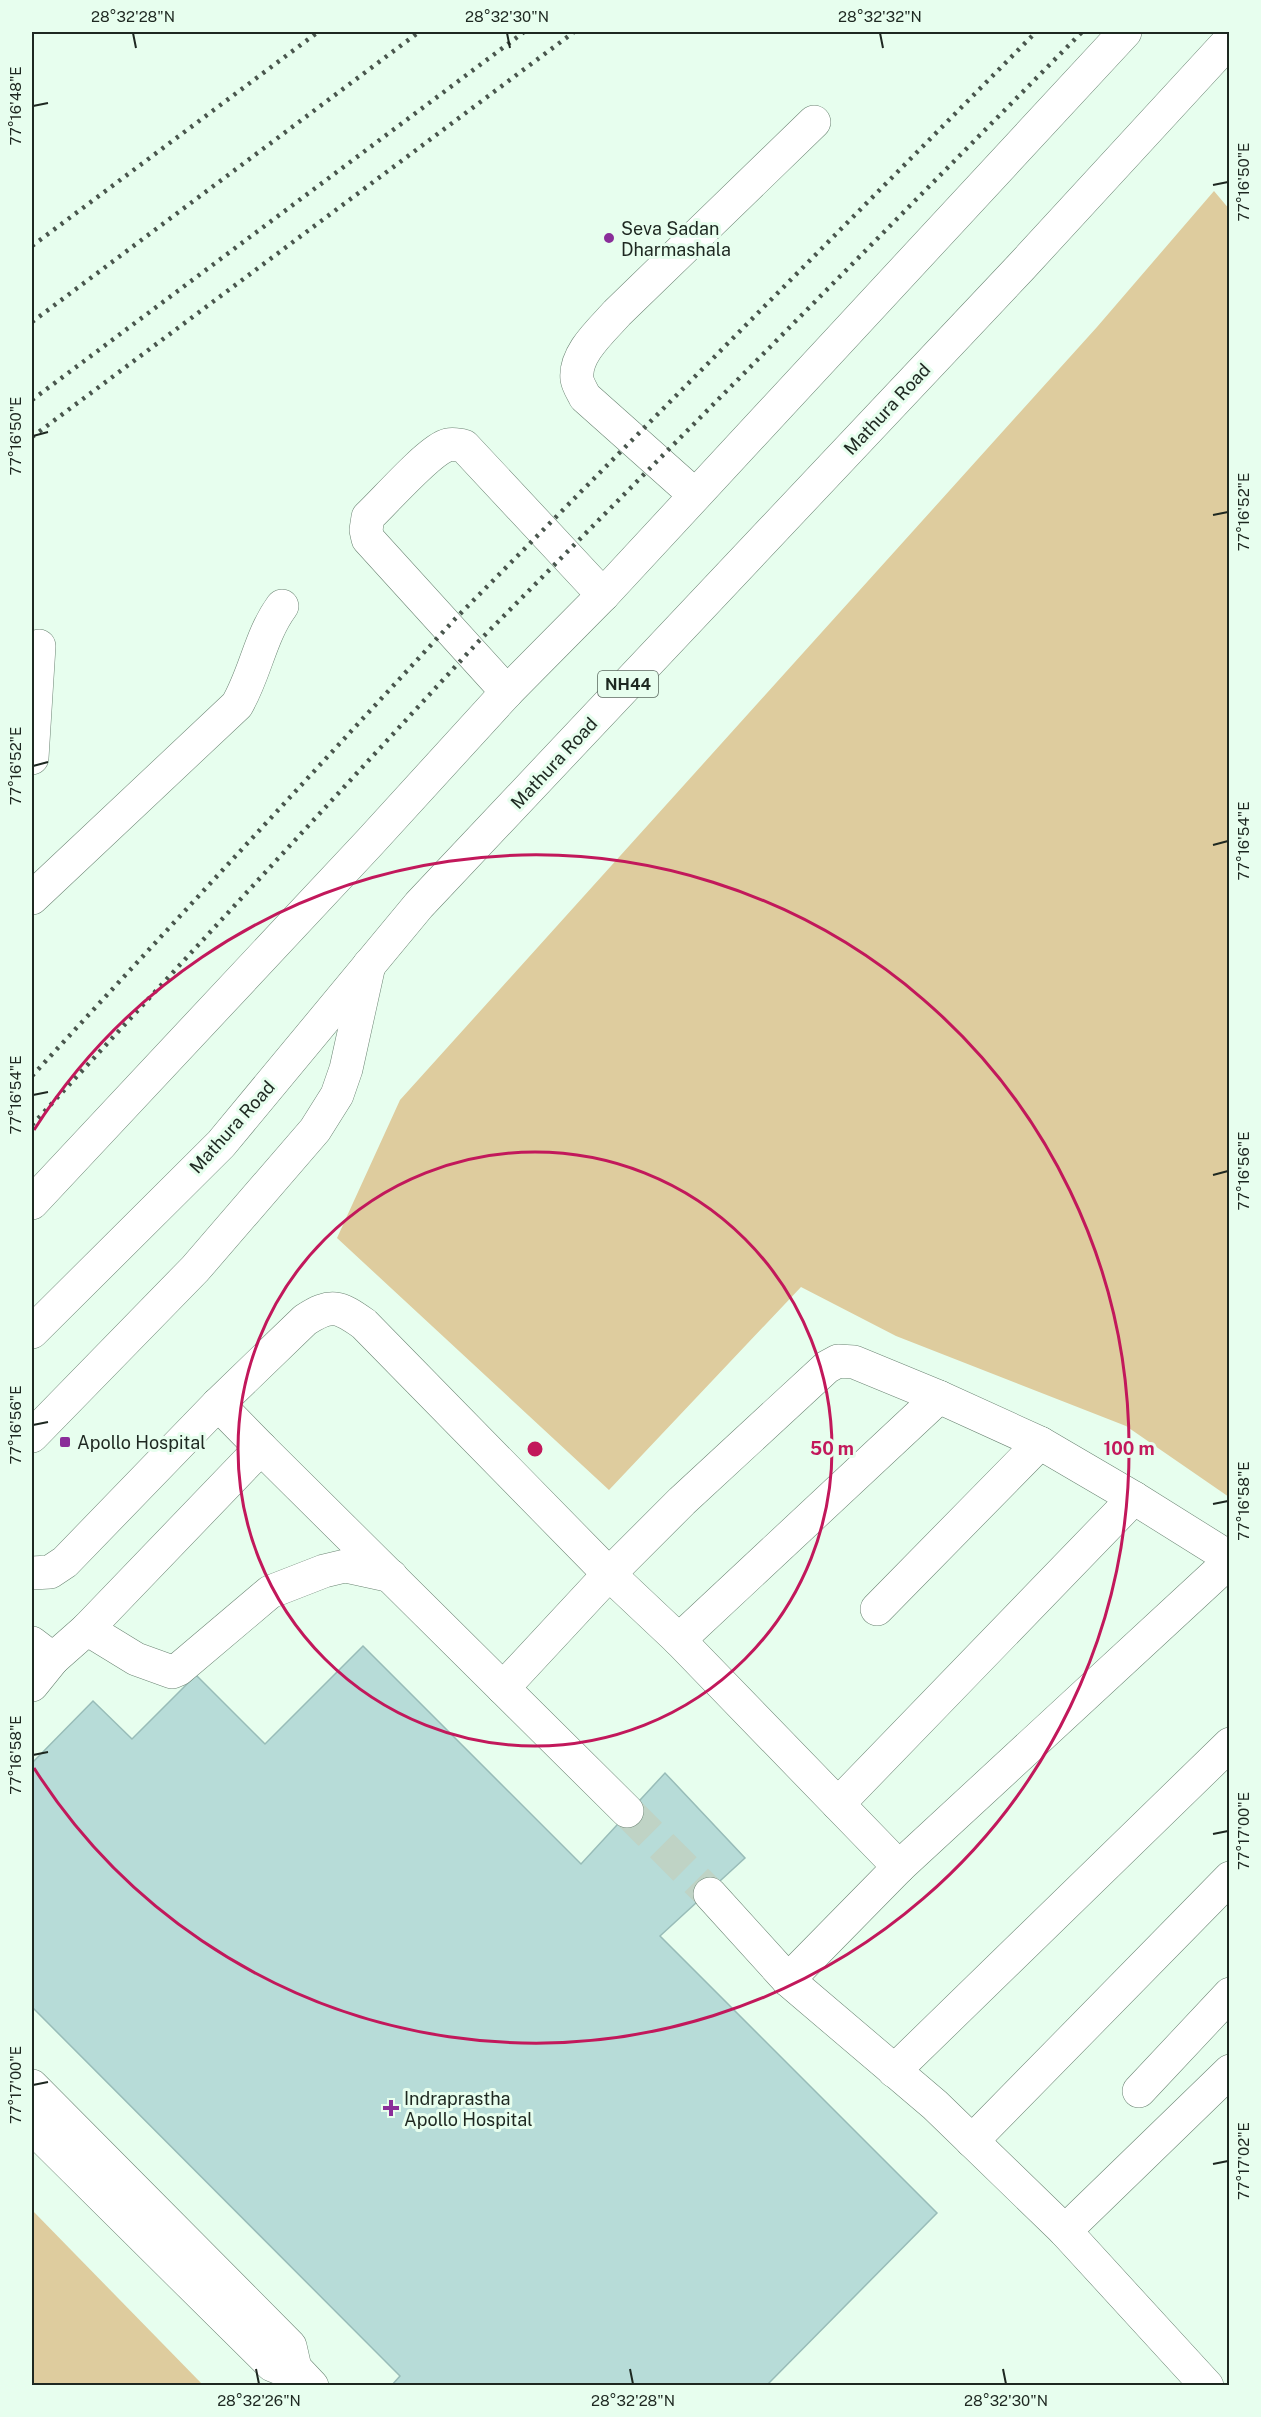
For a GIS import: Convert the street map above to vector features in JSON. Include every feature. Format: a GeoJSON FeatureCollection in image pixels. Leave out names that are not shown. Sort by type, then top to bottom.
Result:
{"type":"FeatureCollection","features":[{"type":"Feature","properties":{"kind":"main road"},"geometry":{"type":"LineString","coordinates":[[32,1203],[507,692],[603,595],[1125,32]]}},
{"type":"Feature","properties":{"kind":"main road","name":"Mathura Road"},"geometry":{"type":"LineString","coordinates":[[32,1332],[220,1144],[419,905],[1227,47]]}},
{"type":"Feature","properties":{"kind":"main road"},"geometry":{"type":"LineString","coordinates":[[695,495],[585,397],[578,381],[578,366],[591,343],[617,313],[814,122]]}},
{"type":"Feature","properties":{"kind":"main road"},"geometry":{"type":"LineString","coordinates":[[507,692],[368,539],[366,530],[368,517],[430,457],[445,446],[453,444],[464,446],[603,595]]}},
{"type":"Feature","properties":{"kind":"main road"},"geometry":{"type":"LineString","coordinates":[[32,898],[237,705],[249,685],[270,622],[282,606]]}},
{"type":"Feature","properties":{"kind":"main road"},"geometry":{"type":"LineString","coordinates":[[32,758],[39,646]]}},
{"type":"Feature","properties":{"kind":"main road"},"geometry":{"type":"LineString","coordinates":[[32,1436],[195,1269],[315,1130],[337,1095],[346,1069],[369,965]]}},
{"type":"Feature","properties":{"kind":"main road"},"geometry":{"type":"LineString","coordinates":[[32,1573],[50,1572],[65,1562],[218,1404],[305,1320],[318,1311],[330,1307],[346,1311],[364,1324],[609,1574],[679,1640],[899,1867]]}},
{"type":"Feature","properties":{"kind":"main road"},"geometry":{"type":"LineString","coordinates":[[503,1688],[609,1574],[682,1501],[827,1367],[838,1361],[854,1362],[939,1397],[1040,1443],[1134,1498],[1230,1559],[899,1867],[788,1980]]}},
{"type":"Feature","properties":{"kind":"main road"},"geometry":{"type":"LineString","coordinates":[[679,1640],[939,1397]]}},
{"type":"Feature","properties":{"kind":"main road"},"geometry":{"type":"LineString","coordinates":[[218,1404],[627,1811]]}},
{"type":"Feature","properties":{"kind":"main road"},"geometry":{"type":"LineString","coordinates":[[878,1609],[1040,1443]]}},
{"type":"Feature","properties":{"kind":"main road"},"geometry":{"type":"LineString","coordinates":[[32,1685],[42,1651],[87,1629],[261,1448]]}},
{"type":"Feature","properties":{"kind":"main road"},"geometry":{"type":"LineString","coordinates":[[838,1804],[1134,1498]]}},
{"type":"Feature","properties":{"kind":"main road"},"geometry":{"type":"LineString","coordinates":[[87,1629],[136,1659],[172,1672],[179,1669],[270,1592],[324,1571],[345,1566],[391,1576]]}},
{"type":"Feature","properties":{"kind":"main road"},"geometry":{"type":"LineString","coordinates":[[894,2071],[1230,1744]]}},
{"type":"Feature","properties":{"kind":"main road"},"geometry":{"type":"LineString","coordinates":[[972,2141],[1230,1878]]}},
{"type":"Feature","properties":{"kind":"main road"},"geometry":{"type":"LineString","coordinates":[[710,1894],[788,1980],[972,2141],[1065,2231],[1207,2385]]}},
{"type":"Feature","properties":{"kind":"main road"},"geometry":{"type":"LineString","coordinates":[[1139,2091],[1230,1994]]}},
{"type":"Feature","properties":{"kind":"main road"},"geometry":{"type":"LineString","coordinates":[[1065,2231],[1230,2070]]}},
{"type":"Feature","properties":{"kind":"main road"},"geometry":{"type":"LineString","coordinates":[[32,2086],[290,2346],[306,2380]]}},
{"type":"Feature","properties":{"kind":"main road"},"geometry":{"type":"LineString","coordinates":[[32,2127],[272,2365],[306,2380]]}},
{"type":"Feature","properties":{"kind":"shaded area"},"geometry":{"type":"Polygon","coordinates":[[[1214,191],[1230,210],[1229,1497],[1126,1426],[896,1336],[801,1287],[609,1490],[337,1238],[400,1100],[1097,327],[1214,191]]]}},
{"type":"Feature","properties":{"kind":"shaded area"},"geometry":{"type":"Polygon","coordinates":[[[32,2210],[203,2385],[32,2385],[32,2210]]]}},
{"type":"Feature","properties":{"kind":"building"},"geometry":{"type":"Polygon","coordinates":[[[363,1646],[581,1864],[665,1773],[745,1858],[660,1936],[937,2213],[766,2386],[391,2386],[400,2376],[32,2007],[32,1763],[93,1701],[132,1739],[196,1675],[265,1744],[363,1646]]]}},
{"type":"Feature","properties":{"kind":"tunnel"},"geometry":{"type":"LineString","coordinates":[[627,1811],[710,1894]]}},
{"type":"Feature","properties":{"kind":"railway"},"geometry":{"type":"LineString","coordinates":[[32,246],[318,32]]}},
{"type":"Feature","properties":{"kind":"railway"},"geometry":{"type":"LineString","coordinates":[[32,322],[419,32]]}},
{"type":"Feature","properties":{"kind":"railway"},"geometry":{"type":"LineString","coordinates":[[32,400],[524,32]]}},
{"type":"Feature","properties":{"kind":"railway"},"geometry":{"type":"LineString","coordinates":[[32,437],[574,32]]}},
{"type":"Feature","properties":{"kind":"railway"},"geometry":{"type":"LineString","coordinates":[[32,1076],[455,619],[1036,32]]}},
{"type":"Feature","properties":{"kind":"railway"},"geometry":{"type":"LineString","coordinates":[[32,1125],[478,642],[1082,32]]}},
{"type":"Feature","properties":{"kind":"place","name":"Seva Sadan Dharmashala"},"geometry":{"type":"Point","coordinates":[609,238]}},
{"type":"Feature","properties":{"kind":"place","name":"Apollo Hospital"},"geometry":{"type":"Point","coordinates":[65,1442]}},
{"type":"Feature","properties":{"kind":"place","name":"Indraprastha Apollo Hospital"},"geometry":{"type":"Point","coordinates":[391,2108]}}]}
